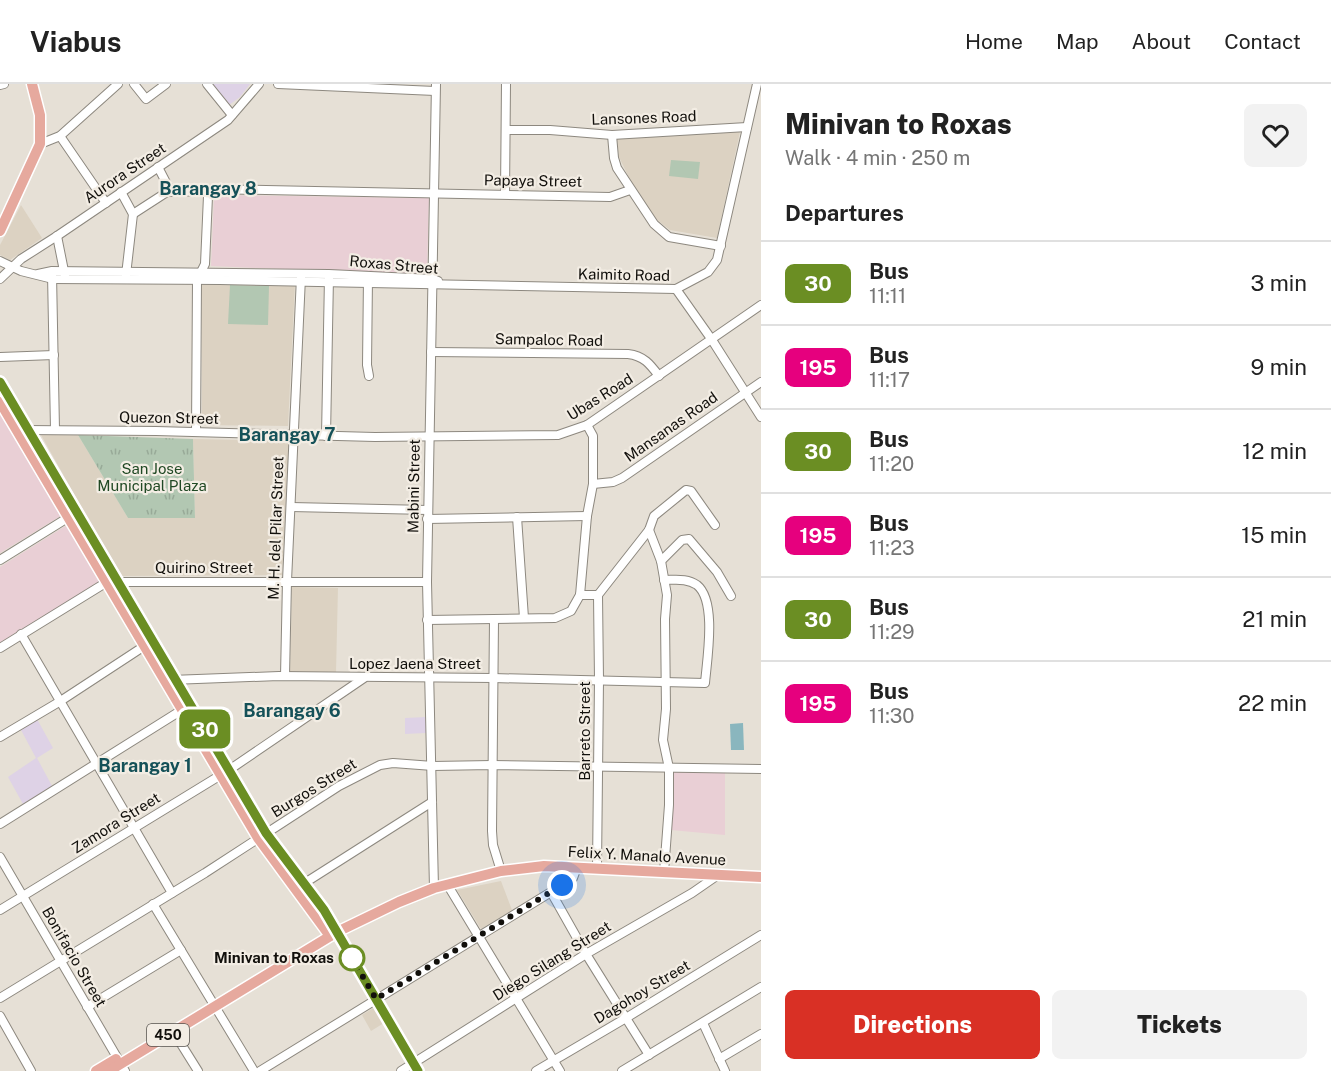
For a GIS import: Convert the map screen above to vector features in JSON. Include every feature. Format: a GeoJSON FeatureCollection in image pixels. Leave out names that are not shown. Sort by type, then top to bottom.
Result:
{"type":"FeatureCollection","features":[{"type":"Feature","properties":{"kind":"main road"},"geometry":{"type":"LineString","coordinates":[[0,231],[40,144],[40,115],[32,84]]}},
{"type":"Feature","properties":{"kind":"main road"},"geometry":{"type":"LineString","coordinates":[[0,382],[22,430],[262,836],[334,933]]}},
{"type":"Feature","properties":{"kind":"main road"},"geometry":{"type":"LineString","coordinates":[[0,402],[22,430]]}},
{"type":"Feature","properties":{"kind":"main road","name":"Felix Y. Manalo Avenue"},"geometry":{"type":"LineString","coordinates":[[334,933],[430,889],[501,872],[544,866],[761,877]]}},
{"type":"Feature","properties":{"kind":"main road","name":"450"},"geometry":{"type":"LineString","coordinates":[[96,1071],[121,1064],[214,1003],[334,933]]}},
{"type":"Feature","properties":{"kind":"main road","name":"450"},"geometry":{"type":"LineString","coordinates":[[109,1071],[214,1003]]}},
{"type":"Feature","properties":{"kind":"street"},"geometry":{"type":"LineString","coordinates":[[40,144],[60,136],[117,84]]}},
{"type":"Feature","properties":{"kind":"street"},"geometry":{"type":"LineString","coordinates":[[134,84],[146,99],[166,84]]}},
{"type":"Feature","properties":{"kind":"street"},"geometry":{"type":"LineString","coordinates":[[207,84],[232,115]]}},
{"type":"Feature","properties":{"kind":"street","name":"Aurora Street"},"geometry":{"type":"LineString","coordinates":[[0,279],[10,267],[228,120],[259,84]]}},
{"type":"Feature","properties":{"kind":"street"},"geometry":{"type":"LineString","coordinates":[[278,84],[436,87]]}},
{"type":"Feature","properties":{"kind":"street"},"geometry":{"type":"LineString","coordinates":[[505,194],[508,84]]}},
{"type":"Feature","properties":{"kind":"street","name":"Kaimito Road"},"geometry":{"type":"LineString","coordinates":[[447,284],[676,289],[711,269],[717,260],[721,246],[757,84]]}},
{"type":"Feature","properties":{"kind":"street","name":"Mabini Street"},"geometry":{"type":"LineString","coordinates":[[430,889],[433,766],[427,620],[427,519],[436,87]]}},
{"type":"Feature","properties":{"kind":"street","name":"Lansones Road"},"geometry":{"type":"LineString","coordinates":[[506,130],[550,130],[612,135],[747,127]]}},
{"type":"Feature","properties":{"kind":"street"},"geometry":{"type":"LineString","coordinates":[[612,135],[614,158],[630,190],[654,224],[669,237],[721,246]]}},
{"type":"Feature","properties":{"kind":"street"},"geometry":{"type":"LineString","coordinates":[[60,136],[106,203]]}},
{"type":"Feature","properties":{"kind":"street"},"geometry":{"type":"LineString","coordinates":[[133,214],[163,194],[171,192],[158,167]]}},
{"type":"Feature","properties":{"kind":"street","name":"Papaya Street"},"geometry":{"type":"LineString","coordinates":[[171,192],[210,191],[215,188],[610,197],[630,190]]}},
{"type":"Feature","properties":{"kind":"street"},"geometry":{"type":"LineString","coordinates":[[196,432],[199,277],[205,264],[210,191]]}},
{"type":"Feature","properties":{"kind":"street"},"geometry":{"type":"LineString","coordinates":[[122,192],[133,214],[126,276]]}},
{"type":"Feature","properties":{"kind":"street"},"geometry":{"type":"LineString","coordinates":[[57,237],[65,275]]}},
{"type":"Feature","properties":{"kind":"street","name":"Roxas Street"},"geometry":{"type":"LineString","coordinates":[[0,261],[34,276],[329,278],[447,284]]}},
{"type":"Feature","properties":{"kind":"street"},"geometry":{"type":"LineString","coordinates":[[53,275],[55,430]]}},
{"type":"Feature","properties":{"kind":"street","name":"M. H. del Pilar Street"},"geometry":{"type":"LineString","coordinates":[[285,676],[287,581],[301,278]]}},
{"type":"Feature","properties":{"kind":"street"},"geometry":{"type":"LineString","coordinates":[[326,436],[329,278]]}},
{"type":"Feature","properties":{"kind":"street"},"geometry":{"type":"LineString","coordinates":[[368,280],[367,365],[369,376]]}},
{"type":"Feature","properties":{"kind":"street"},"geometry":{"type":"LineString","coordinates":[[676,289],[761,417]]}},
{"type":"Feature","properties":{"kind":"street","name":"Ubas Road"},"geometry":{"type":"LineString","coordinates":[[428,437],[558,435],[587,425],[761,305]]}},
{"type":"Feature","properties":{"kind":"street","name":"Sampaloc Road"},"geometry":{"type":"LineString","coordinates":[[431,352],[628,354],[647,360],[658,376]]}},
{"type":"Feature","properties":{"kind":"street"},"geometry":{"type":"LineString","coordinates":[[0,357],[54,355]]}},
{"type":"Feature","properties":{"kind":"street","name":"Mansanas Road"},"geometry":{"type":"LineString","coordinates":[[593,484],[607,483],[622,478],[761,382]]}},
{"type":"Feature","properties":{"kind":"street"},"geometry":{"type":"LineString","coordinates":[[427,620],[555,618],[571,612],[580,595],[587,516],[593,484],[593,436],[587,425]]}},
{"type":"Feature","properties":{"kind":"street","name":"Quezon Street"},"geometry":{"type":"LineString","coordinates":[[22,430],[428,437]]}},
{"type":"Feature","properties":{"kind":"street"},"geometry":{"type":"LineString","coordinates":[[580,595],[598,595],[649,530],[654,516],[686,490],[691,491],[715,525]]}},
{"type":"Feature","properties":{"kind":"street"},"geometry":{"type":"LineString","coordinates":[[291,507],[428,510]]}},
{"type":"Feature","properties":{"kind":"street"},"geometry":{"type":"LineString","coordinates":[[427,519],[587,516]]}},
{"type":"Feature","properties":{"kind":"street"},"geometry":{"type":"LineString","coordinates":[[0,560],[74,517]]}},
{"type":"Feature","properties":{"kind":"street"},"geometry":{"type":"LineString","coordinates":[[517,517],[524,618]]}},
{"type":"Feature","properties":{"kind":"street"},"geometry":{"type":"LineString","coordinates":[[649,530],[661,561],[667,595],[666,709],[663,740],[669,768],[669,805],[664,872]]}},
{"type":"Feature","properties":{"kind":"street"},"geometry":{"type":"LineString","coordinates":[[661,561],[682,540],[689,539],[717,572],[731,596]]}},
{"type":"Feature","properties":{"kind":"street","name":"Lopez Jaena Street"},"geometry":{"type":"LineString","coordinates":[[170,680],[285,676],[705,683],[709,623],[702,591],[695,584],[686,580],[664,580]]}},
{"type":"Feature","properties":{"kind":"street"},"geometry":{"type":"LineString","coordinates":[[0,648],[112,582]]}},
{"type":"Feature","properties":{"kind":"street","name":"Quirino Street"},"geometry":{"type":"LineString","coordinates":[[112,582],[427,582]]}},
{"type":"Feature","properties":{"kind":"street","name":"Barreto Street"},"geometry":{"type":"LineString","coordinates":[[597,868],[598,595]]}},
{"type":"Feature","properties":{"kind":"street"},"geometry":{"type":"LineString","coordinates":[[494,620],[492,838],[501,872]]}},
{"type":"Feature","properties":{"kind":"street"},"geometry":{"type":"LineString","coordinates":[[21,634],[172,893]]}},
{"type":"Feature","properties":{"kind":"street"},"geometry":{"type":"LineString","coordinates":[[0,737],[59,702],[148,643]]}},
{"type":"Feature","properties":{"kind":"street","name":"Zamora Street"},"geometry":{"type":"LineString","coordinates":[[0,910],[225,772],[365,678]]}},
{"type":"Feature","properties":{"kind":"street"},"geometry":{"type":"LineString","coordinates":[[0,824],[186,707]]}},
{"type":"Feature","properties":{"kind":"street","name":"Burgos Street"},"geometry":{"type":"LineString","coordinates":[[0,998],[373,767],[393,763],[433,766],[761,769]]}},
{"type":"Feature","properties":{"kind":"street"},"geometry":{"type":"LineString","coordinates":[[300,886],[432,802]]}},
{"type":"Feature","properties":{"kind":"street","name":"Bonifacio Street"},"geometry":{"type":"LineString","coordinates":[[0,857],[121,1064]]}},
{"type":"Feature","properties":{"kind":"street"},"geometry":{"type":"LineString","coordinates":[[260,1071],[573,878],[577,867]]}},
{"type":"Feature","properties":{"kind":"street","name":"Diego Silang Street"},"geometry":{"type":"LineString","coordinates":[[401,1071],[415,1067],[516,998],[586,954],[692,893],[718,875]]}},
{"type":"Feature","properties":{"kind":"street"},"geometry":{"type":"LineString","coordinates":[[447,884],[560,1071]]}},
{"type":"Feature","properties":{"kind":"street"},"geometry":{"type":"LineString","coordinates":[[551,892],[586,954],[649,1055]]}},
{"type":"Feature","properties":{"kind":"street"},"geometry":{"type":"LineString","coordinates":[[153,904],[254,1071]]}},
{"type":"Feature","properties":{"kind":"street"},"geometry":{"type":"LineString","coordinates":[[334,933],[376,999],[415,1067]]}},
{"type":"Feature","properties":{"kind":"street","name":"Dagohoy Street"},"geometry":{"type":"LineString","coordinates":[[536,1071],[761,935]]}},
{"type":"Feature","properties":{"kind":"street"},"geometry":{"type":"LineString","coordinates":[[87,1007],[181,950]]}},
{"type":"Feature","properties":{"kind":"street"},"geometry":{"type":"LineString","coordinates":[[622,1071],[761,987]]}},
{"type":"Feature","properties":{"kind":"street"},"geometry":{"type":"LineString","coordinates":[[0,1016],[31,1071]]}},
{"type":"Feature","properties":{"kind":"street"},"geometry":{"type":"LineString","coordinates":[[703,1023],[724,1071]]}},
{"type":"Feature","properties":{"kind":"street"},"geometry":{"type":"LineString","coordinates":[[173,1031],[198,1071]]}},
{"type":"Feature","properties":{"kind":"street"},"geometry":{"type":"LineString","coordinates":[[719,1059],[761,1034]]}},
{"type":"Feature","properties":{"kind":"shaded area"},"geometry":{"type":"Polygon","coordinates":[[[212,84],[250,84],[240,97],[229,105],[212,84]]]}},
{"type":"Feature","properties":{"kind":"shaded area"},"geometry":{"type":"Polygon","coordinates":[[[740,132],[717,238],[670,230],[656,219],[634,188],[619,157],[617,139],[740,132]]]}},
{"type":"Feature","properties":{"kind":"shaded area"},"geometry":{"type":"Polygon","coordinates":[[[214,195],[429,198],[427,275],[211,266],[214,195]]]}},
{"type":"Feature","properties":{"kind":"shaded area"},"geometry":{"type":"Polygon","coordinates":[[[21,205],[42,238],[10,260],[0,255],[0,245],[21,205]]]}},
{"type":"Feature","properties":{"kind":"shaded area"},"geometry":{"type":"Polygon","coordinates":[[[295,283],[288,426],[202,425],[202,285],[295,283]]]}},
{"type":"Feature","properties":{"kind":"shaded area"},"geometry":{"type":"Polygon","coordinates":[[[0,407],[64,514],[0,553],[0,407]]]}},
{"type":"Feature","properties":{"kind":"shaded area"},"geometry":{"type":"Polygon","coordinates":[[[41,435],[78,435],[128,518],[195,518],[193,439],[289,441],[282,575],[120,576],[41,435]]]}},
{"type":"Feature","properties":{"kind":"shaded area"},"geometry":{"type":"Polygon","coordinates":[[[67,525],[100,581],[0,643],[0,567],[67,525]]]}},
{"type":"Feature","properties":{"kind":"shaded area"},"geometry":{"type":"Polygon","coordinates":[[[292,587],[338,588],[336,673],[290,672],[292,587]]]}},
{"type":"Feature","properties":{"kind":"shaded area"},"geometry":{"type":"Polygon","coordinates":[[[426,717],[426,733],[405,734],[405,718],[426,717]]]}},
{"type":"Feature","properties":{"kind":"shaded area"},"geometry":{"type":"Polygon","coordinates":[[[37,719],[53,748],[37,758],[52,786],[23,804],[8,777],[36,758],[21,730],[37,719]]]}},
{"type":"Feature","properties":{"kind":"shaded area"},"geometry":{"type":"Polygon","coordinates":[[[673,772],[725,772],[725,835],[671,830],[673,772]]]}},
{"type":"Feature","properties":{"kind":"shaded area"},"geometry":{"type":"Polygon","coordinates":[[[501,881],[512,910],[481,929],[457,890],[501,881]]]}},
{"type":"Feature","properties":{"kind":"shaded area"},"geometry":{"type":"Polygon","coordinates":[[[375,1007],[384,1023],[371,1031],[362,1015],[375,1007]]]}},
{"type":"Feature","properties":{"kind":"green space"},"geometry":{"type":"Polygon","coordinates":[[[671,160],[700,162],[698,179],[669,176],[671,160]]]}},
{"type":"Feature","properties":{"kind":"green space"},"geometry":{"type":"Polygon","coordinates":[[[230,285],[269,286],[268,325],[228,324],[230,285]]]}},
{"type":"Feature","properties":{"kind":"green space","name":"San Jose Municipal Plaza"},"geometry":{"type":"Polygon","coordinates":[[[78,435],[193,439],[195,518],[128,518],[78,435]]]}},
{"type":"Feature","properties":{"kind":"water"},"geometry":{"type":"Polygon","coordinates":[[[743,723],[744,750],[731,750],[730,724],[743,723]]]}},
{"type":"Feature","properties":{"kind":"bus line","name":"30"},"geometry":{"type":"LineString","coordinates":[[0,382],[266,833],[324,910],[418,1071]]}},
{"type":"Feature","properties":{"kind":"place","name":"Minivan to Roxas"},"geometry":{"type":"Point","coordinates":[352,958]}},
{"type":"Feature","properties":{"kind":"district","name":"Barangay 8"},"geometry":{"type":"Point","coordinates":[208,189]}},
{"type":"Feature","properties":{"kind":"district","name":"Barangay 7"},"geometry":{"type":"Point","coordinates":[287,435]}},
{"type":"Feature","properties":{"kind":"district","name":"Barangay 6"},"geometry":{"type":"Point","coordinates":[292,711]}},
{"type":"Feature","properties":{"kind":"district","name":"Barangay 1"},"geometry":{"type":"Point","coordinates":[145,766]}},
{"type":"Feature","properties":{"kind":"route"},"geometry":{"type":"LineString","coordinates":[[352,958],[376,999],[562,885]]}}]}
